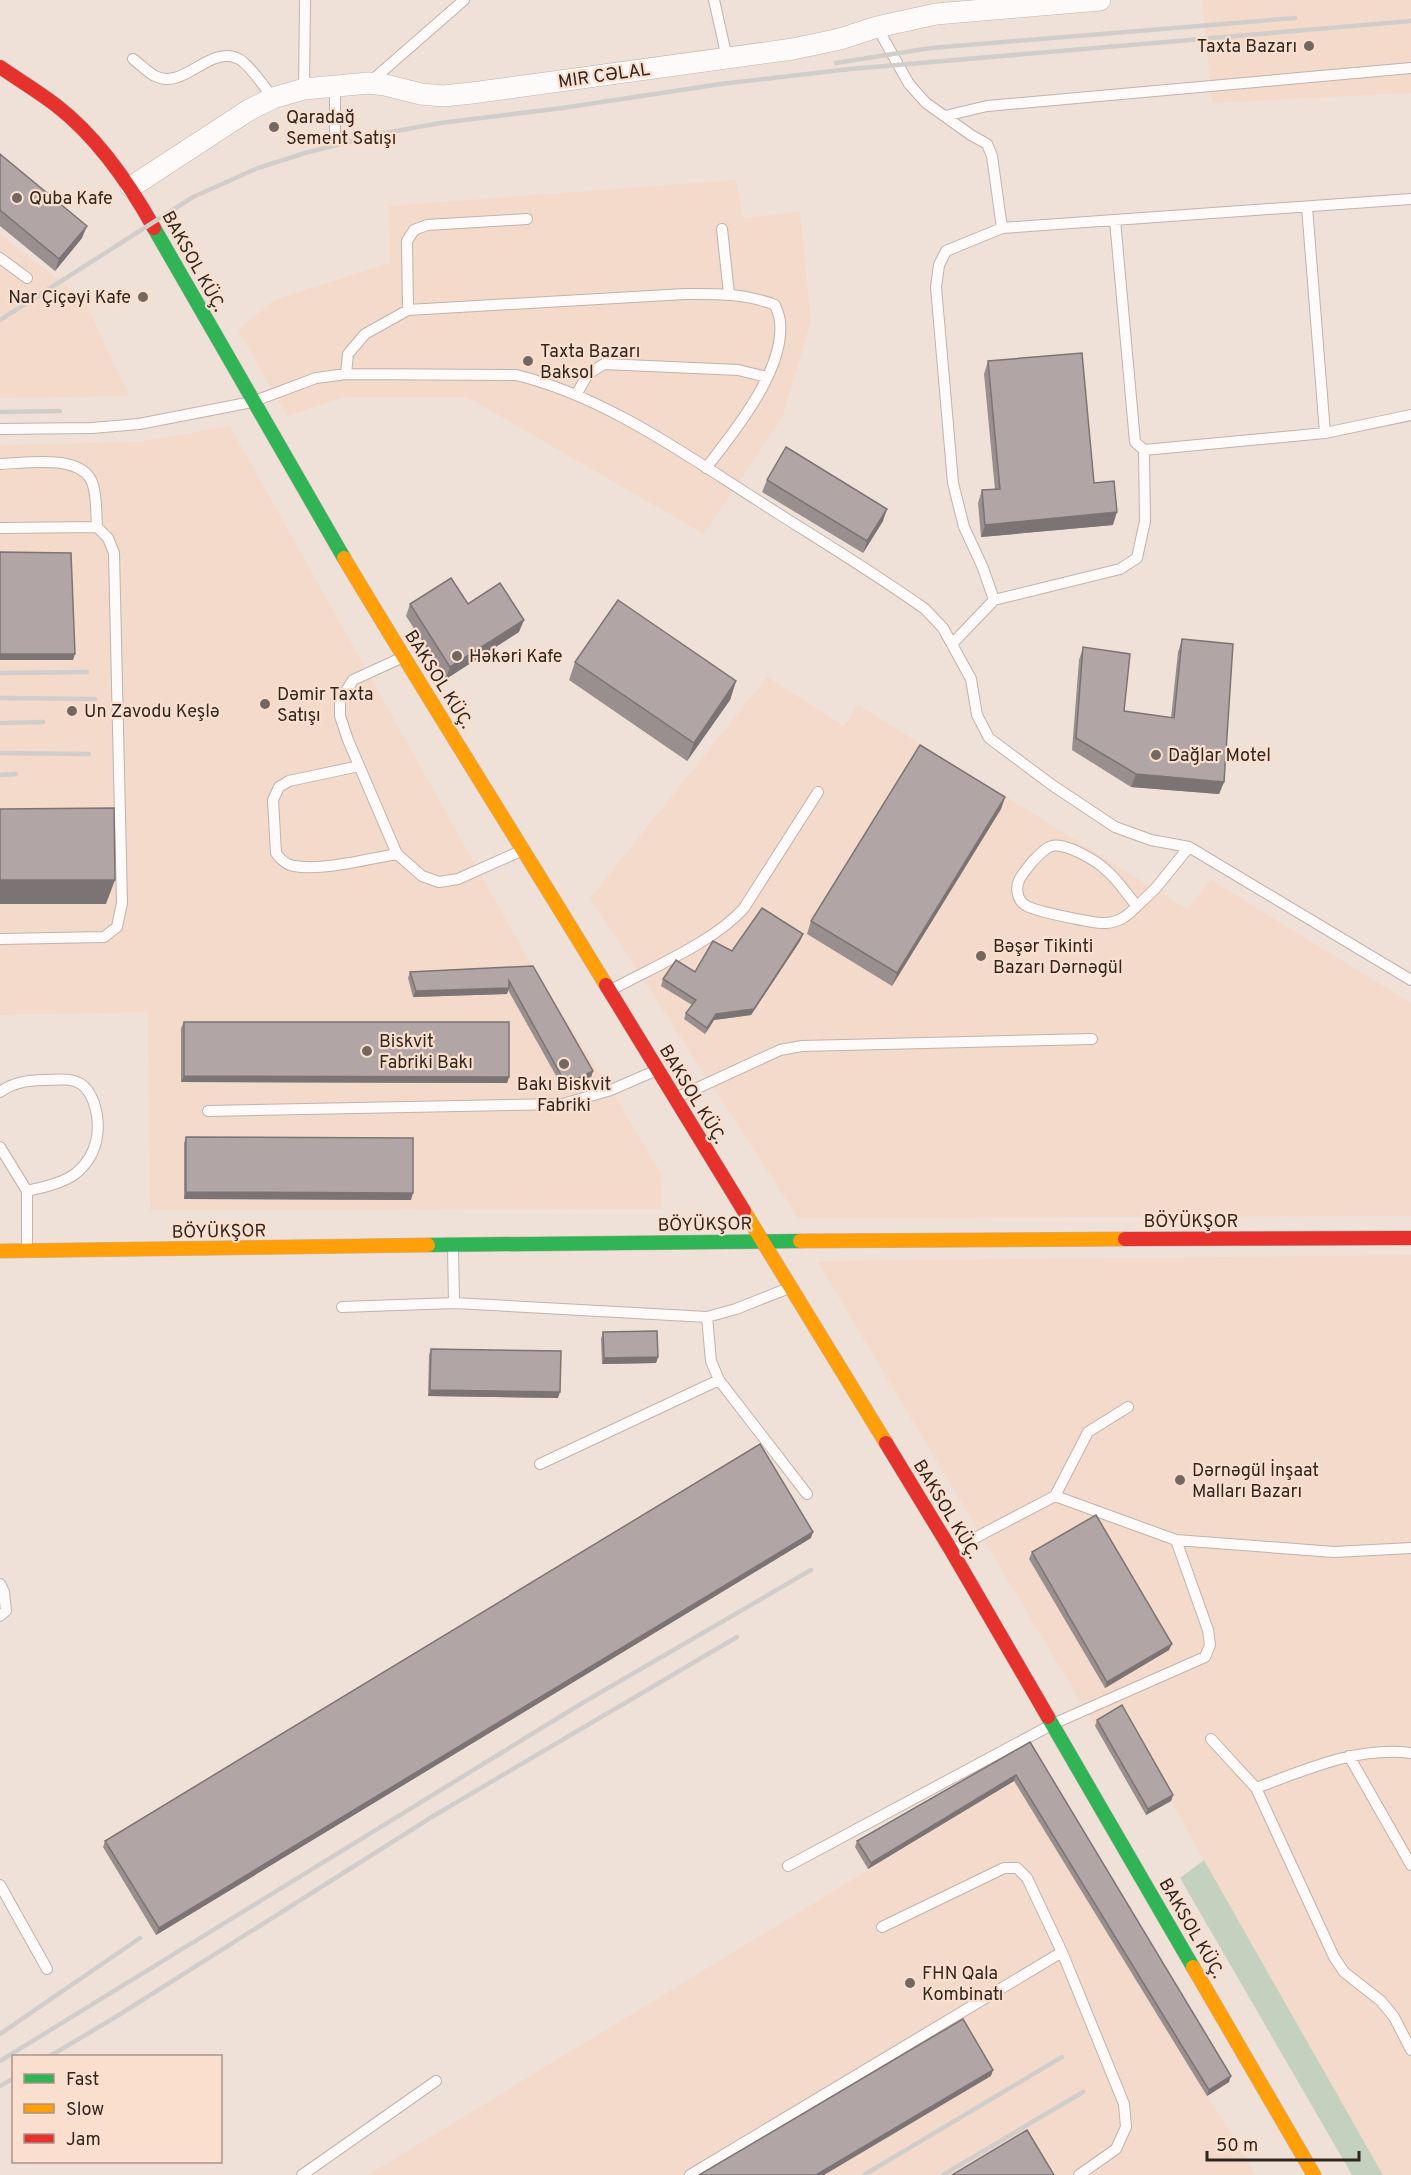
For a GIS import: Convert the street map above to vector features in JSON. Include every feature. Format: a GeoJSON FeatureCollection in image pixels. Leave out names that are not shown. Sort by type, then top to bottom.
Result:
{"type":"FeatureCollection","features":[{"type":"Feature","properties":{"kind":"main road","name":"BAKSOL KÜÇ."},"geometry":{"type":"LineString","coordinates":[[0,67],[57,107],[87,134],[131,187],[252,402],[403,657],[485,786],[951,1550],[1314,2175]]}},
{"type":"Feature","properties":{"kind":"main road","name":"BÖYÜKŞOR"},"geometry":{"type":"LineString","coordinates":[[0,1251],[453,1247],[762,1241],[1411,1238]]}},
{"type":"Feature","properties":{"kind":"street","name":"MIR CƏLAL"},"geometry":{"type":"LineString","coordinates":[[131,187],[249,110],[273,98],[304,89],[369,82],[421,94],[442,96],[793,49],[936,14],[1100,0]]}},
{"type":"Feature","properties":{"kind":"lane"},"geometry":{"type":"LineString","coordinates":[[304,89],[305,0]]}},
{"type":"Feature","properties":{"kind":"lane"},"geometry":{"type":"LineString","coordinates":[[369,82],[464,0]]}},
{"type":"Feature","properties":{"kind":"lane"},"geometry":{"type":"LineString","coordinates":[[714,0],[727,58]]}},
{"type":"Feature","properties":{"kind":"lane"},"geometry":{"type":"LineString","coordinates":[[877,27],[909,84],[926,103],[987,144],[992,156],[1002,228]]}},
{"type":"Feature","properties":{"kind":"lane"},"geometry":{"type":"LineString","coordinates":[[133,58],[156,76],[167,79],[180,76],[216,57],[228,56],[240,60],[273,98]]}},
{"type":"Feature","properties":{"kind":"lane"},"geometry":{"type":"LineString","coordinates":[[945,116],[987,105],[1411,68]]}},
{"type":"Feature","properties":{"kind":"lane"},"geometry":{"type":"LineString","coordinates":[[334,135],[335,85]]}},
{"type":"Feature","properties":{"kind":"lane"},"geometry":{"type":"LineString","coordinates":[[994,600],[983,568],[964,527],[953,483],[936,287],[939,265],[946,250],[1002,228],[1411,199]]}},
{"type":"Feature","properties":{"kind":"lane"},"geometry":{"type":"LineString","coordinates":[[1307,207],[1325,434]]}},
{"type":"Feature","properties":{"kind":"lane"},"geometry":{"type":"LineString","coordinates":[[408,310],[407,241],[414,230],[427,225],[527,219]]}},
{"type":"Feature","properties":{"kind":"lane"},"geometry":{"type":"LineString","coordinates":[[952,644],[994,600],[1120,569],[1137,558],[1145,521],[1144,450],[1136,442],[1115,220]]}},
{"type":"Feature","properties":{"kind":"lane"},"geometry":{"type":"LineString","coordinates":[[722,229],[729,294]]}},
{"type":"Feature","properties":{"kind":"lane"},"geometry":{"type":"LineString","coordinates":[[0,258],[27,278]]}},
{"type":"Feature","properties":{"kind":"lane"},"geometry":{"type":"LineString","coordinates":[[346,374],[348,354],[365,334],[408,310],[685,294],[729,294],[760,299],[774,305],[780,321],[780,343],[767,377],[748,414],[706,468]]}},
{"type":"Feature","properties":{"kind":"lane"},"geometry":{"type":"LineString","coordinates":[[576,395],[588,374],[604,364],[738,370],[767,377]]}},
{"type":"Feature","properties":{"kind":"lane"},"geometry":{"type":"LineString","coordinates":[[0,429],[92,428],[139,424],[252,402],[316,378],[346,374],[516,375],[541,381],[614,414],[706,468],[925,609],[943,628],[971,679],[976,716],[990,738],[1052,785],[1115,827],[1151,840],[1189,847],[1411,980]]}},
{"type":"Feature","properties":{"kind":"lane"},"geometry":{"type":"LineString","coordinates":[[1144,450],[1325,434],[1411,415]]}},
{"type":"Feature","properties":{"kind":"lane"},"geometry":{"type":"LineString","coordinates":[[0,464],[54,462],[76,466],[91,479],[94,487],[97,527],[108,538],[114,554],[122,903],[117,927],[104,937],[0,939]]}},
{"type":"Feature","properties":{"kind":"lane"},"geometry":{"type":"LineString","coordinates":[[0,528],[97,527]]}},
{"type":"Feature","properties":{"kind":"lane"},"geometry":{"type":"LineString","coordinates":[[403,657],[353,680],[340,701],[340,716],[397,854],[422,876],[439,882],[458,879],[523,850]]}},
{"type":"Feature","properties":{"kind":"lane"},"geometry":{"type":"LineString","coordinates":[[359,766],[289,781],[279,787],[273,800],[276,853],[280,859],[292,866],[320,866],[397,854]]}},
{"type":"Feature","properties":{"kind":"lane"},"geometry":{"type":"LineString","coordinates":[[610,991],[712,935],[732,921],[744,908],[818,792]]}},
{"type":"Feature","properties":{"kind":"lane"},"geometry":{"type":"LineString","coordinates":[[1137,906],[1107,871],[1086,856],[1066,847],[1048,847],[1034,860],[1019,879],[1017,886],[1018,897],[1026,906],[1078,920],[1104,924],[1124,919],[1155,889],[1189,847]]}},
{"type":"Feature","properties":{"kind":"lane"},"geometry":{"type":"LineString","coordinates":[[675,1098],[780,1050],[802,1046],[1092,1039]]}},
{"type":"Feature","properties":{"kind":"lane"},"geometry":{"type":"LineString","coordinates":[[208,1111],[563,1104],[612,1090],[657,1070]]}},
{"type":"Feature","properties":{"kind":"lane"},"geometry":{"type":"LineString","coordinates":[[0,1092],[30,1080],[68,1079],[82,1084],[91,1095],[97,1114],[99,1130],[96,1143],[86,1162],[74,1174],[57,1183],[27,1191]]}},
{"type":"Feature","properties":{"kind":"lane"},"geometry":{"type":"LineString","coordinates":[[0,1147],[27,1191],[27,1251]]}},
{"type":"Feature","properties":{"kind":"lane"},"geometry":{"type":"LineString","coordinates":[[453,1247],[454,1303]]}},
{"type":"Feature","properties":{"kind":"lane"},"geometry":{"type":"LineString","coordinates":[[342,1307],[454,1303],[706,1317],[736,1310],[790,1287]]}},
{"type":"Feature","properties":{"kind":"lane"},"geometry":{"type":"LineString","coordinates":[[706,1317],[711,1360],[719,1380],[807,1494]]}},
{"type":"Feature","properties":{"kind":"lane"},"geometry":{"type":"LineString","coordinates":[[540,1464],[719,1380]]}},
{"type":"Feature","properties":{"kind":"lane"},"geometry":{"type":"LineString","coordinates":[[951,1550],[1055,1496],[1088,1432],[1128,1407]]}},
{"type":"Feature","properties":{"kind":"lane"},"geometry":{"type":"LineString","coordinates":[[1055,1496],[1176,1540],[1334,1552],[1411,1548]]}},
{"type":"Feature","properties":{"kind":"lane"},"geometry":{"type":"LineString","coordinates":[[788,1866],[1053,1724],[1205,1657],[1210,1645],[1208,1630],[1176,1540]]}},
{"type":"Feature","properties":{"kind":"lane"},"geometry":{"type":"LineString","coordinates":[[0,1584],[6,1601],[6,1611],[0,1616]]}},
{"type":"Feature","properties":{"kind":"lane"},"geometry":{"type":"LineString","coordinates":[[1211,1738],[1256,1788],[1334,1957],[1344,1972],[1381,2001],[1394,2017],[1411,2050]]}},
{"type":"Feature","properties":{"kind":"lane"},"geometry":{"type":"LineString","coordinates":[[1256,1788],[1349,1756],[1398,1752],[1411,1754]]}},
{"type":"Feature","properties":{"kind":"lane"},"geometry":{"type":"LineString","coordinates":[[1349,1756],[1411,1865]]}},
{"type":"Feature","properties":{"kind":"lane"},"geometry":{"type":"LineString","coordinates":[[882,1927],[1004,1868],[1017,1868],[1027,1878],[1062,1952],[1124,2104],[1126,2127],[1116,2149],[1078,2175]]}},
{"type":"Feature","properties":{"kind":"lane"},"geometry":{"type":"LineString","coordinates":[[0,1885],[47,1969]]}},
{"type":"Feature","properties":{"kind":"lane"},"geometry":{"type":"LineString","coordinates":[[690,2175],[1062,1952]]}},
{"type":"Feature","properties":{"kind":"lane"},"geometry":{"type":"LineString","coordinates":[[302,2175],[436,2081]]}},
{"type":"Feature","properties":{"kind":"shaded area","name":"Taxta Bazarı"},"geometry":{"type":"Polygon","coordinates":[[[1202,0],[1411,0],[1411,93],[1212,103],[1202,0]]]}},
{"type":"Feature","properties":{"kind":"shaded area","name":"Taxta Bazarı Baksol"},"geometry":{"type":"Polygon","coordinates":[[[736,180],[743,218],[800,212],[811,321],[782,418],[704,534],[467,397],[345,397],[287,416],[238,330],[274,300],[390,263],[389,206],[736,180]]]}},
{"type":"Feature","properties":{"kind":"shaded area"},"geometry":{"type":"Polygon","coordinates":[[[0,234],[84,300],[129,396],[0,398],[0,234]]]}},
{"type":"Feature","properties":{"kind":"shaded area"},"geometry":{"type":"Polygon","coordinates":[[[230,426],[532,966],[661,1173],[662,1209],[150,1210],[148,1012],[0,1015],[0,445],[139,442],[230,426]]]}},
{"type":"Feature","properties":{"kind":"shaded area","name":"Bəşər Tikinti Bazarı Dərnəgül"},"geometry":{"type":"Polygon","coordinates":[[[767,677],[844,726],[858,705],[1187,909],[1211,880],[1411,1003],[1411,1216],[798,1218],[590,898],[767,677]]]}},
{"type":"Feature","properties":{"kind":"shaded area","name":"Dərnəgül İnşaat Malları Bazarı"},"geometry":{"type":"Polygon","coordinates":[[[1411,1255],[1411,2175],[1383,2175],[1120,1712],[1095,1726],[817,1261],[1411,1255]]]}},
{"type":"Feature","properties":{"kind":"shaded area","name":"FHN Qala Kombinatı"},"geometry":{"type":"Polygon","coordinates":[[[1014,1781],[1256,2175],[368,2175],[1014,1781]]]}},
{"type":"Feature","properties":{"kind":"green space"},"geometry":{"type":"Polygon","coordinates":[[[1204,1860],[1383,2175],[1352,2175],[1180,1878],[1204,1860]]]}},
{"type":"Feature","properties":{"kind":"building","name":"Quba Kafe"},"geometry":{"type":"Polygon","coordinates":[[[0,154],[87,226],[59,259],[0,210],[0,154]]]}},
{"type":"Feature","properties":{"kind":"building"},"geometry":{"type":"Polygon","coordinates":[[[1082,353],[1094,483],[1114,481],[1117,512],[985,525],[982,490],[1000,489],[988,361],[1082,353]]]}},
{"type":"Feature","properties":{"kind":"building"},"geometry":{"type":"Polygon","coordinates":[[[786,447],[887,509],[867,541],[767,480],[786,447]]]}},
{"type":"Feature","properties":{"kind":"building"},"geometry":{"type":"Polygon","coordinates":[[[0,552],[71,553],[75,654],[0,654],[0,552]]]}},
{"type":"Feature","properties":{"kind":"building","name":"Həkəri Kafe"},"geometry":{"type":"Polygon","coordinates":[[[451,578],[468,604],[500,583],[524,620],[450,667],[410,604],[451,578]]]}},
{"type":"Feature","properties":{"kind":"building"},"geometry":{"type":"Polygon","coordinates":[[[618,600],[736,681],[694,743],[575,662],[618,600]]]}},
{"type":"Feature","properties":{"kind":"building"},"geometry":{"type":"Polygon","coordinates":[[[1182,639],[1233,644],[1224,782],[1136,774],[1076,738],[1083,647],[1130,654],[1124,711],[1174,718],[1182,639]]]}},
{"type":"Feature","properties":{"kind":"building"},"geometry":{"type":"Polygon","coordinates":[[[920,745],[1005,797],[897,973],[811,921],[920,745]]]}},
{"type":"Feature","properties":{"kind":"building"},"geometry":{"type":"Polygon","coordinates":[[[114,808],[115,880],[0,880],[0,809],[114,808]]]}},
{"type":"Feature","properties":{"kind":"building"},"geometry":{"type":"Polygon","coordinates":[[[762,908],[803,934],[754,1009],[716,1014],[707,1028],[686,1013],[696,1000],[663,979],[676,960],[695,972],[713,941],[732,951],[762,908]]]}},
{"type":"Feature","properties":{"kind":"building"},"geometry":{"type":"Polygon","coordinates":[[[533,966],[593,1071],[566,1084],[509,981],[509,988],[416,991],[410,972],[533,966]]]}},
{"type":"Feature","properties":{"kind":"building"},"geometry":{"type":"Polygon","coordinates":[[[184,1022],[509,1022],[509,1077],[184,1076],[184,1022]]]}},
{"type":"Feature","properties":{"kind":"building"},"geometry":{"type":"Polygon","coordinates":[[[186,1137],[413,1138],[413,1193],[186,1192],[186,1137]]]}},
{"type":"Feature","properties":{"kind":"building"},"geometry":{"type":"Polygon","coordinates":[[[657,1331],[658,1357],[604,1358],[603,1332],[657,1331]]]}},
{"type":"Feature","properties":{"kind":"building"},"geometry":{"type":"Polygon","coordinates":[[[431,1349],[561,1351],[560,1392],[430,1390],[431,1349]]]}},
{"type":"Feature","properties":{"kind":"building"},"geometry":{"type":"Polygon","coordinates":[[[760,1444],[813,1532],[159,1928],[105,1841],[760,1444]]]}},
{"type":"Feature","properties":{"kind":"building"},"geometry":{"type":"Polygon","coordinates":[[[1096,1515],[1172,1644],[1107,1682],[1032,1552],[1096,1515]]]}},
{"type":"Feature","properties":{"kind":"building"},"geometry":{"type":"Polygon","coordinates":[[[1122,1705],[1173,1795],[1148,1809],[1097,1720],[1122,1705]]]}},
{"type":"Feature","properties":{"kind":"building"},"geometry":{"type":"Polygon","coordinates":[[[1030,1742],[1231,2076],[1209,2090],[1016,1775],[871,1863],[857,1841],[1030,1742]]]}},
{"type":"Feature","properties":{"kind":"building"},"geometry":{"type":"Polygon","coordinates":[[[963,2019],[993,2070],[816,2175],[699,2175],[963,2019]]]}},
{"type":"Feature","properties":{"kind":"building"},"geometry":{"type":"Polygon","coordinates":[[[1027,2130],[1054,2175],[952,2175],[1027,2130]]]}},
{"type":"Feature","properties":{"kind":"railway"},"geometry":{"type":"LineString","coordinates":[[836,63],[931,48],[1295,18]]}},
{"type":"Feature","properties":{"kind":"railway"},"geometry":{"type":"LineString","coordinates":[[0,320],[193,197],[258,168],[305,153],[380,134],[440,123],[562,108],[721,84],[850,69],[1411,21]]}},
{"type":"Feature","properties":{"kind":"railway"},"geometry":{"type":"LineString","coordinates":[[0,412],[60,411]]}},
{"type":"Feature","properties":{"kind":"railway"},"geometry":{"type":"LineString","coordinates":[[0,673],[87,672]]}},
{"type":"Feature","properties":{"kind":"railway"},"geometry":{"type":"LineString","coordinates":[[0,698],[95,699]]}},
{"type":"Feature","properties":{"kind":"railway"},"geometry":{"type":"LineString","coordinates":[[0,723],[43,722]]}},
{"type":"Feature","properties":{"kind":"railway"},"geometry":{"type":"LineString","coordinates":[[0,753],[89,754]]}},
{"type":"Feature","properties":{"kind":"railway"},"geometry":{"type":"LineString","coordinates":[[0,775],[16,774]]}},
{"type":"Feature","properties":{"kind":"railway"},"geometry":{"type":"LineString","coordinates":[[0,2061],[584,1702],[811,1570]]}},
{"type":"Feature","properties":{"kind":"railway"},"geometry":{"type":"LineString","coordinates":[[52,2055],[435,1815],[737,1637]]}},
{"type":"Feature","properties":{"kind":"railway"},"geometry":{"type":"LineString","coordinates":[[0,2034],[140,1938]]}},
{"type":"Feature","properties":{"kind":"railway"},"geometry":{"type":"LineString","coordinates":[[864,2175],[1062,2057]]}},
{"type":"Feature","properties":{"kind":"railway"},"geometry":{"type":"LineString","coordinates":[[0,2086],[12,2079]]}},
{"type":"Feature","properties":{"kind":"railway"},"geometry":{"type":"LineString","coordinates":[[943,2175],[1083,2092]]}},
{"type":"Feature","properties":{"kind":"traffic: fast"},"geometry":{"type":"LineString","coordinates":[[154,228],[344,558]]}},
{"type":"Feature","properties":{"kind":"traffic: fast"},"geometry":{"type":"LineString","coordinates":[[428,1245],[800,1241]]}},
{"type":"Feature","properties":{"kind":"traffic: fast"},"geometry":{"type":"LineString","coordinates":[[1048,1717],[1193,1967]]}},
{"type":"Feature","properties":{"kind":"traffic: slow"},"geometry":{"type":"LineString","coordinates":[[344,558],[606,985]]}},
{"type":"Feature","properties":{"kind":"traffic: slow"},"geometry":{"type":"LineString","coordinates":[[744,1211],[886,1443]]}},
{"type":"Feature","properties":{"kind":"traffic: slow"},"geometry":{"type":"LineString","coordinates":[[800,1241],[1125,1239]]}},
{"type":"Feature","properties":{"kind":"traffic: slow"},"geometry":{"type":"LineString","coordinates":[[0,1251],[428,1245]]}},
{"type":"Feature","properties":{"kind":"traffic: slow"},"geometry":{"type":"LineString","coordinates":[[1193,1967],[1314,2175]]}},
{"type":"Feature","properties":{"kind":"traffic: jam"},"geometry":{"type":"LineString","coordinates":[[0,67],[57,106],[86,132],[112,162],[154,228]]}},
{"type":"Feature","properties":{"kind":"traffic: jam"},"geometry":{"type":"LineString","coordinates":[[606,985],[744,1211]]}},
{"type":"Feature","properties":{"kind":"traffic: jam"},"geometry":{"type":"LineString","coordinates":[[1125,1239],[1411,1238]]}},
{"type":"Feature","properties":{"kind":"traffic: jam"},"geometry":{"type":"LineString","coordinates":[[886,1443],[1048,1717]]}},
{"type":"Feature","properties":{"kind":"place","name":"Taxta Bazarı"},"geometry":{"type":"Point","coordinates":[1309,46]}},
{"type":"Feature","properties":{"kind":"place","name":"Qaradağ Sement Satışı"},"geometry":{"type":"Point","coordinates":[274,127]}},
{"type":"Feature","properties":{"kind":"place","name":"Quba Kafe"},"geometry":{"type":"Point","coordinates":[17,198]}},
{"type":"Feature","properties":{"kind":"place","name":"Nar Çiçəyi Kafe"},"geometry":{"type":"Point","coordinates":[143,297]}},
{"type":"Feature","properties":{"kind":"place","name":"Taxta Bazarı Baksol"},"geometry":{"type":"Point","coordinates":[528,361]}},
{"type":"Feature","properties":{"kind":"place","name":"Həkəri Kafe"},"geometry":{"type":"Point","coordinates":[457,656]}},
{"type":"Feature","properties":{"kind":"place","name":"Dəmir Taxta Satışı"},"geometry":{"type":"Point","coordinates":[265,704]}},
{"type":"Feature","properties":{"kind":"place","name":"Un Zavodu Keşlə"},"geometry":{"type":"Point","coordinates":[72,711]}},
{"type":"Feature","properties":{"kind":"place","name":"Dağlar Motel"},"geometry":{"type":"Point","coordinates":[1156,755]}},
{"type":"Feature","properties":{"kind":"place","name":"Bəşər Tikinti Bazarı Dərnəgül"},"geometry":{"type":"Point","coordinates":[981,956]}},
{"type":"Feature","properties":{"kind":"place","name":"Biskvit Fabriki Bakı"},"geometry":{"type":"Point","coordinates":[367,1051]}},
{"type":"Feature","properties":{"kind":"place","name":"Bakı Biskvit Fabriki"},"geometry":{"type":"Point","coordinates":[564,1064]}},
{"type":"Feature","properties":{"kind":"place","name":"Dərnəgül İnşaat Malları Bazarı"},"geometry":{"type":"Point","coordinates":[1180,1480]}},
{"type":"Feature","properties":{"kind":"place","name":"FHN Qala Kombinatı"},"geometry":{"type":"Point","coordinates":[910,1983]}}]}
